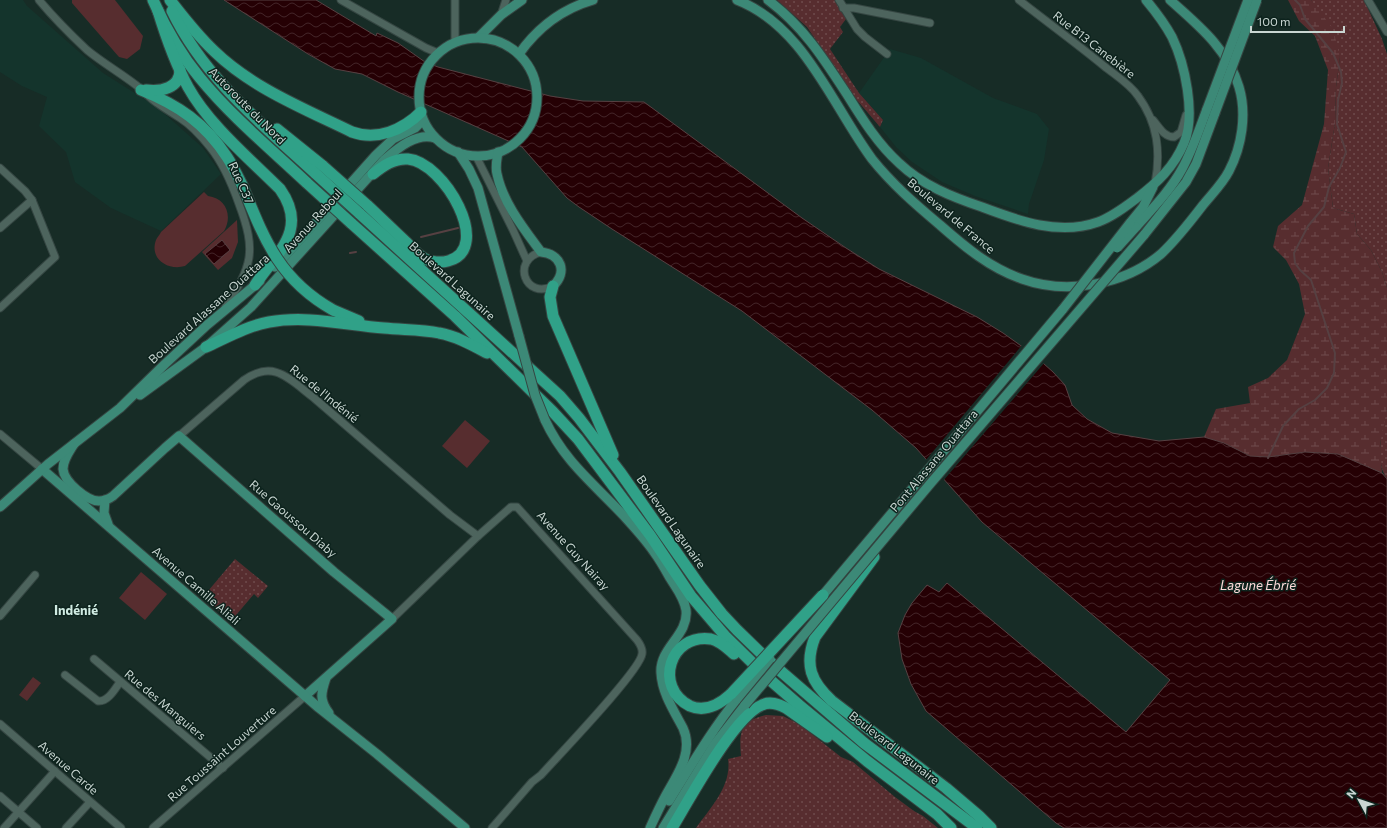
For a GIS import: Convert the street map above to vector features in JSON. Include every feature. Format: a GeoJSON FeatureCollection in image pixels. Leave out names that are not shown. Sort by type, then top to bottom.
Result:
{"type":"FeatureCollection","features":[{"type":"Feature","properties":{"kind":"highway","name":"Autoroute du Nord"},"geometry":{"type":"LineString","coordinates":[[153,0],[186,58],[199,77],[214,94],[231,112],[351,222]]}},
{"type":"Feature","properties":{"kind":"highway","name":"Autoroute du Nord"},"geometry":{"type":"LineString","coordinates":[[167,0],[184,34],[196,52],[239,102],[363,209]]}},
{"type":"Feature","properties":{"kind":"highway"},"geometry":{"type":"LineString","coordinates":[[170,0],[195,32],[214,52],[233,67],[270,92],[352,132],[366,136],[386,133],[407,124],[421,112]]}},
{"type":"Feature","properties":{"kind":"highway"},"geometry":{"type":"LineString","coordinates":[[158,11],[168,43],[188,88],[203,109],[287,198],[292,219],[290,233],[285,245],[255,285]]}},
{"type":"Feature","properties":{"kind":"highway"},"geometry":{"type":"LineString","coordinates":[[141,90],[158,90],[172,86],[180,76],[180,70]]}},
{"type":"Feature","properties":{"kind":"highway"},"geometry":{"type":"LineString","coordinates":[[141,90],[174,105],[204,128],[217,143],[228,158],[243,187],[276,258],[303,290],[319,302],[349,318],[385,328]]}},
{"type":"Feature","properties":{"kind":"highway"},"geometry":{"type":"LineString","coordinates":[[363,209],[425,259],[438,262],[456,258],[463,249],[467,240],[464,218],[455,198],[431,170],[415,160],[404,159],[389,163],[373,174]]}},
{"type":"Feature","properties":{"kind":"highway","name":"Boulevard Lagunaire"},"geometry":{"type":"LineString","coordinates":[[363,209],[560,396],[579,418],[620,472],[700,586],[737,630],[770,662],[864,743],[977,828]]}},
{"type":"Feature","properties":{"kind":"highway","name":"Boulevard Lagunaire"},"geometry":{"type":"LineString","coordinates":[[351,222],[420,284],[553,412],[578,439],[650,535],[676,576],[726,637],[799,706],[867,761],[937,814],[951,828]]}},
{"type":"Feature","properties":{"kind":"highway"},"geometry":{"type":"LineString","coordinates":[[553,286],[550,297],[553,316],[620,472]]}},
{"type":"Feature","properties":{"kind":"highway"},"geometry":{"type":"LineString","coordinates":[[206,346],[251,327],[267,322],[306,319],[440,333],[466,342],[497,358]]}},
{"type":"Feature","properties":{"kind":"highway"},"geometry":{"type":"LineString","coordinates":[[918,498],[815,637],[810,653],[810,670],[818,687],[832,701],[946,788],[979,816],[990,828]]}},
{"type":"Feature","properties":{"kind":"highway"},"geometry":{"type":"LineString","coordinates":[[655,553],[676,576]]}},
{"type":"Feature","properties":{"kind":"highway"},"geometry":{"type":"LineString","coordinates":[[769,679],[747,664],[725,647],[711,639],[694,640],[679,649],[670,667],[669,678],[678,697],[692,706],[705,708],[715,706],[734,696],[823,595]]}},
{"type":"Feature","properties":{"kind":"highway"},"geometry":{"type":"LineString","coordinates":[[672,828],[712,762],[729,738],[746,716],[755,708],[764,704],[778,704],[786,708],[836,743],[867,761]]}},
{"type":"Feature","properties":{"kind":"main road"},"geometry":{"type":"LineString","coordinates":[[479,37],[501,15],[522,0]]}},
{"type":"Feature","properties":{"kind":"main road"},"geometry":{"type":"LineString","coordinates":[[519,54],[536,33],[556,16],[573,7],[594,0]]}},
{"type":"Feature","properties":{"kind":"main road","name":"Boulevard de France"},"geometry":{"type":"LineString","coordinates":[[738,0],[746,3],[774,21],[797,45],[872,159],[898,189],[916,206],[969,250],[1005,272],[1034,283],[1049,286],[1068,287],[1082,286],[1117,278],[1142,266],[1160,254],[1189,224],[1222,182],[1229,171],[1237,151],[1242,128],[1242,101],[1236,79],[1222,52],[1211,37],[1170,0]]}},
{"type":"Feature","properties":{"kind":"main road","name":"Boulevard de France"},"geometry":{"type":"LineString","coordinates":[[768,0],[797,25],[814,45],[865,123],[887,151],[914,176],[936,189],[972,204],[1029,223],[1047,227],[1084,226],[1107,218],[1128,205],[1154,184],[1173,164],[1187,136],[1189,122],[1188,100],[1181,63],[1172,38],[1164,23],[1146,0]]}},
{"type":"Feature","properties":{"kind":"main road"},"geometry":{"type":"LineString","coordinates":[[1211,111],[1248,0]]}},
{"type":"Feature","properties":{"kind":"main road"},"geometry":{"type":"LineString","coordinates":[[1133,225],[1172,185],[1182,169],[1211,111],[1258,0]]}},
{"type":"Feature","properties":{"kind":"main road"},"geometry":{"type":"LineString","coordinates":[[479,37],[504,43],[519,54],[534,76],[536,88],[536,108],[530,124],[520,138],[507,148],[498,152],[476,156],[458,152],[449,148],[435,138],[429,130],[421,112],[420,83],[425,71],[435,57],[455,42],[479,37]]}},
{"type":"Feature","properties":{"kind":"main road","name":"Pont Alassane Ouattara"},"geometry":{"type":"LineString","coordinates":[[663,828],[714,745],[745,705],[918,498],[1144,235],[1186,182],[1196,164],[1211,111]]}},
{"type":"Feature","properties":{"kind":"main road","name":"Boulevard Alassane Ouattara"},"geometry":{"type":"LineString","coordinates":[[0,507],[42,469],[120,408],[165,364],[255,285],[285,256],[385,145],[393,139],[415,128],[421,112]]}},
{"type":"Feature","properties":{"kind":"main road","name":"Avenue Reboul"},"geometry":{"type":"LineString","coordinates":[[120,408],[172,372],[206,346],[251,307],[373,174],[384,160],[399,148],[414,140],[428,136],[435,138]]}},
{"type":"Feature","properties":{"kind":"main road"},"geometry":{"type":"LineString","coordinates":[[1172,185],[1183,156],[1187,136]]}},
{"type":"Feature","properties":{"kind":"main road"},"geometry":{"type":"LineString","coordinates":[[458,152],[478,188],[535,395],[545,420],[560,447],[571,462],[622,515],[655,553],[681,594],[686,612],[685,623],[663,659],[660,671],[665,693],[684,730],[687,740],[687,750],[685,760],[651,828]]}},
{"type":"Feature","properties":{"kind":"main road"},"geometry":{"type":"LineString","coordinates":[[498,152],[496,168],[497,174],[506,199],[522,226],[541,252],[553,255],[560,265],[560,277],[558,282],[553,286]]}},
{"type":"Feature","properties":{"kind":"main road"},"geometry":{"type":"LineString","coordinates":[[1133,225],[1146,203],[1154,184]]}},
{"type":"Feature","properties":{"kind":"main road","name":"Pont Alassane Ouattara"},"geometry":{"type":"LineString","coordinates":[[823,595],[1133,225]]}},
{"type":"Feature","properties":{"kind":"main road","name":"Rue de l'Indénié"},"geometry":{"type":"LineString","coordinates":[[105,500],[118,492],[179,436]]}},
{"type":"Feature","properties":{"kind":"main road","name":"Rue Gaoussou Diaby"},"geometry":{"type":"LineString","coordinates":[[179,436],[334,572],[392,619]]}},
{"type":"Feature","properties":{"kind":"main road"},"geometry":{"type":"LineString","coordinates":[[74,444],[65,459],[63,469],[65,476],[81,493],[94,500],[105,500],[104,513],[108,525]]}},
{"type":"Feature","properties":{"kind":"main road","name":"Avenue Camille Aliali"},"geometry":{"type":"LineString","coordinates":[[42,469],[305,696],[465,828]]}},
{"type":"Feature","properties":{"kind":"main road","name":"Avenue Guy Nairay"},"geometry":{"type":"LineString","coordinates":[[305,696],[392,619]]}},
{"type":"Feature","properties":{"kind":"main road","name":"Avenue Camille Aliali"},"geometry":{"type":"LineString","coordinates":[[327,677],[321,692],[322,700],[334,720]]}},
{"type":"Feature","properties":{"kind":"main road"},"geometry":{"type":"LineString","coordinates":[[651,828],[724,716],[734,696]]}},
{"type":"Feature","properties":{"kind":"street","name":"Rue C37"},"geometry":{"type":"LineString","coordinates":[[39,0],[56,20],[88,50],[156,103],[181,119],[212,149],[232,185],[243,214],[249,236],[250,254],[247,268],[241,283],[222,313]]}},
{"type":"Feature","properties":{"kind":"street"},"geometry":{"type":"LineString","coordinates":[[341,0],[426,48],[435,57]]}},
{"type":"Feature","properties":{"kind":"street"},"geometry":{"type":"LineString","coordinates":[[455,0],[455,42]]}},
{"type":"Feature","properties":{"kind":"street"},"geometry":{"type":"LineString","coordinates":[[501,15],[506,0]]}},
{"type":"Feature","properties":{"kind":"street"},"geometry":{"type":"LineString","coordinates":[[839,0],[857,29],[887,54]]}},
{"type":"Feature","properties":{"kind":"street","name":"Rue B13 Canebière"},"geometry":{"type":"LineString","coordinates":[[1019,0],[1128,85],[1138,95],[1148,113]]}},
{"type":"Feature","properties":{"kind":"street"},"geometry":{"type":"LineString","coordinates":[[1368,0],[1387,32]]}},
{"type":"Feature","properties":{"kind":"street"},"geometry":{"type":"LineString","coordinates":[[844,8],[854,8],[930,23]]}},
{"type":"Feature","properties":{"kind":"street"},"geometry":{"type":"LineString","coordinates":[[1148,113],[1163,132],[1174,138],[1179,135],[1182,129],[1186,117],[1188,100]]}},
{"type":"Feature","properties":{"kind":"street"},"geometry":{"type":"LineString","coordinates":[[1148,113],[1157,137],[1159,149],[1157,172],[1154,184]]}},
{"type":"Feature","properties":{"kind":"street"},"geometry":{"type":"LineString","coordinates":[[476,156],[527,261]]}},
{"type":"Feature","properties":{"kind":"street"},"geometry":{"type":"LineString","coordinates":[[0,168],[26,191],[32,200],[55,257],[0,308]]}},
{"type":"Feature","properties":{"kind":"street"},"geometry":{"type":"LineString","coordinates":[[0,228],[32,200]]}},
{"type":"Feature","properties":{"kind":"street"},"geometry":{"type":"LineString","coordinates":[[541,252],[535,254],[527,261],[524,272],[528,282],[537,289],[548,289],[553,286]]}},
{"type":"Feature","properties":{"kind":"street","name":"Rue de l'Indénié"},"geometry":{"type":"LineString","coordinates":[[179,436],[253,373],[263,370],[272,370],[287,378],[314,398],[450,515],[478,536]]}},
{"type":"Feature","properties":{"kind":"street"},"geometry":{"type":"LineString","coordinates":[[0,434],[42,469]]}},
{"type":"Feature","properties":{"kind":"street","name":"Avenue Guy Nairay"},"geometry":{"type":"LineString","coordinates":[[392,619],[478,536],[511,507],[517,507],[637,640],[642,648],[643,653],[641,660],[626,680],[541,775],[532,782],[492,828]]}},
{"type":"Feature","properties":{"kind":"street"},"geometry":{"type":"LineString","coordinates":[[0,616],[35,575]]}},
{"type":"Feature","properties":{"kind":"street","name":"Rue des Manguiers"},"geometry":{"type":"LineString","coordinates":[[94,659],[223,768]]}},
{"type":"Feature","properties":{"kind":"street"},"geometry":{"type":"LineString","coordinates":[[65,675],[98,701],[102,702],[120,682]]}},
{"type":"Feature","properties":{"kind":"street","name":"Rue Toussaint Louverture"},"geometry":{"type":"LineString","coordinates":[[152,828],[305,696]]}},
{"type":"Feature","properties":{"kind":"street","name":"Avenue Carde"},"geometry":{"type":"LineString","coordinates":[[0,724],[121,828]]}},
{"type":"Feature","properties":{"kind":"street"},"geometry":{"type":"LineString","coordinates":[[4,828],[55,771]]}},
{"type":"Feature","properties":{"kind":"street"},"geometry":{"type":"LineString","coordinates":[[0,796],[37,828]]}},
{"type":"Feature","properties":{"kind":"street"},"geometry":{"type":"LineString","coordinates":[[66,828],[90,802]]}},
{"type":"Feature","properties":{"kind":"shaded area"},"geometry":{"type":"Polygon","coordinates":[[[0,0],[23,0],[27,6],[103,73],[157,107],[203,148],[221,174],[161,231],[111,208],[75,182],[66,152],[39,126],[47,97],[22,86],[0,72],[0,0]]]}},
{"type":"Feature","properties":{"kind":"shaded area"},"geometry":{"type":"Polygon","coordinates":[[[890,49],[921,58],[993,98],[1037,114],[1049,129],[1044,160],[1029,204],[1028,214],[975,196],[942,182],[912,162],[896,147],[880,127],[883,120],[859,93],[890,49]]]}},
{"type":"Feature","properties":{"kind":"green space"},"geometry":{"type":"Polygon","coordinates":[[[72,0],[115,0],[143,36],[140,49],[127,59],[119,57],[72,3],[72,0]]]}},
{"type":"Feature","properties":{"kind":"green space"},"geometry":{"type":"Polygon","coordinates":[[[777,0],[835,0],[846,19],[840,27],[843,32],[830,49],[859,93],[883,120],[880,127],[856,99],[807,27],[777,0]]]}},
{"type":"Feature","properties":{"kind":"green space"},"geometry":{"type":"Polygon","coordinates":[[[1288,0],[1311,0],[1333,29],[1340,57],[1336,87],[1335,123],[1328,168],[1333,208],[1354,214],[1357,234],[1371,250],[1382,272],[1387,288],[1387,409],[1380,444],[1382,473],[1338,454],[1305,452],[1268,457],[1250,456],[1224,443],[1204,437],[1216,409],[1250,403],[1248,387],[1268,378],[1287,360],[1305,314],[1299,284],[1286,260],[1273,247],[1278,226],[1302,205],[1324,124],[1328,70],[1315,36],[1299,21],[1288,0]]]}},
{"type":"Feature","properties":{"kind":"green space"},"geometry":{"type":"Polygon","coordinates":[[[1311,0],[1364,0],[1382,39],[1387,54],[1387,288],[1382,272],[1371,250],[1357,234],[1354,214],[1333,208],[1328,168],[1335,123],[1336,87],[1340,57],[1311,0]]]}},
{"type":"Feature","properties":{"kind":"green space"},"geometry":{"type":"Polygon","coordinates":[[[204,192],[208,196],[219,200],[226,209],[228,219],[224,231],[185,266],[172,267],[167,265],[158,258],[155,253],[156,239],[161,232],[204,192]]]}},
{"type":"Feature","properties":{"kind":"green space"},"geometry":{"type":"Polygon","coordinates":[[[237,220],[238,242],[232,258],[218,270],[202,252],[237,220]]]}},
{"type":"Feature","properties":{"kind":"green space"},"geometry":{"type":"Polygon","coordinates":[[[1387,409],[1387,479],[1381,464],[1380,445],[1387,409]]]}},
{"type":"Feature","properties":{"kind":"green space"},"geometry":{"type":"Polygon","coordinates":[[[465,420],[490,441],[467,468],[442,446],[465,420]]]}},
{"type":"Feature","properties":{"kind":"green space"},"geometry":{"type":"Polygon","coordinates":[[[235,559],[268,586],[258,598],[254,594],[231,621],[203,597],[235,559]]]}},
{"type":"Feature","properties":{"kind":"green space"},"geometry":{"type":"Polygon","coordinates":[[[141,572],[167,594],[145,620],[119,598],[141,572]]]}},
{"type":"Feature","properties":{"kind":"green space"},"geometry":{"type":"Polygon","coordinates":[[[33,677],[41,683],[27,701],[19,695],[33,677]]]}},
{"type":"Feature","properties":{"kind":"green space"},"geometry":{"type":"Polygon","coordinates":[[[766,715],[783,716],[799,724],[841,757],[853,762],[895,797],[938,828],[696,828],[719,796],[727,778],[728,759],[741,756],[740,740],[746,724],[766,715]]]}},
{"type":"Feature","properties":{"kind":"water","name":"Lagune Ébrié"},"geometry":{"type":"Polygon","coordinates":[[[224,0],[316,0],[376,36],[377,33],[398,43],[425,62],[438,67],[550,96],[583,101],[644,102],[802,218],[846,248],[879,269],[977,317],[1003,333],[1034,355],[1053,372],[1065,385],[1072,405],[1087,419],[1112,433],[1159,441],[1204,437],[1224,443],[1250,456],[1268,457],[1305,452],[1338,454],[1382,473],[1387,479],[1387,828],[1064,828],[1056,823],[926,711],[911,684],[902,659],[898,633],[905,615],[912,603],[927,585],[939,592],[947,583],[1126,732],[1170,680],[982,522],[916,448],[872,410],[742,311],[612,229],[567,198],[522,147],[398,92],[362,74],[335,69],[308,54],[224,0]]]}},
{"type":"Feature","properties":{"kind":"water"},"geometry":{"type":"Polygon","coordinates":[[[222,240],[230,250],[214,264],[205,254],[222,240]]]}},
{"type":"Feature","properties":{"kind":"pier"},"geometry":{"type":"Polygon","coordinates":[[[1023,344],[1045,362],[943,481],[925,461],[1023,344]]]}},
{"type":"Feature","properties":{"kind":"waterway"},"geometry":{"type":"LineString","coordinates":[[1268,458],[1283,426],[1299,409],[1315,400],[1327,388],[1334,373],[1335,353],[1311,280],[1295,263],[1294,253],[1308,226],[1324,207],[1329,187],[1340,168],[1346,152],[1337,124],[1338,100],[1342,83],[1341,72],[1333,53],[1305,19],[1300,5],[1295,0]]}},
{"type":"Feature","properties":{"kind":"waterway"},"geometry":{"type":"LineString","coordinates":[[421,237],[458,228]]}},
{"type":"Feature","properties":{"kind":"waterway"},"geometry":{"type":"LineString","coordinates":[[350,253],[356,252]]}},
{"type":"Feature","properties":{"kind":"district","name":"Indénié"},"geometry":{"type":"Point","coordinates":[76,610]}}]}
